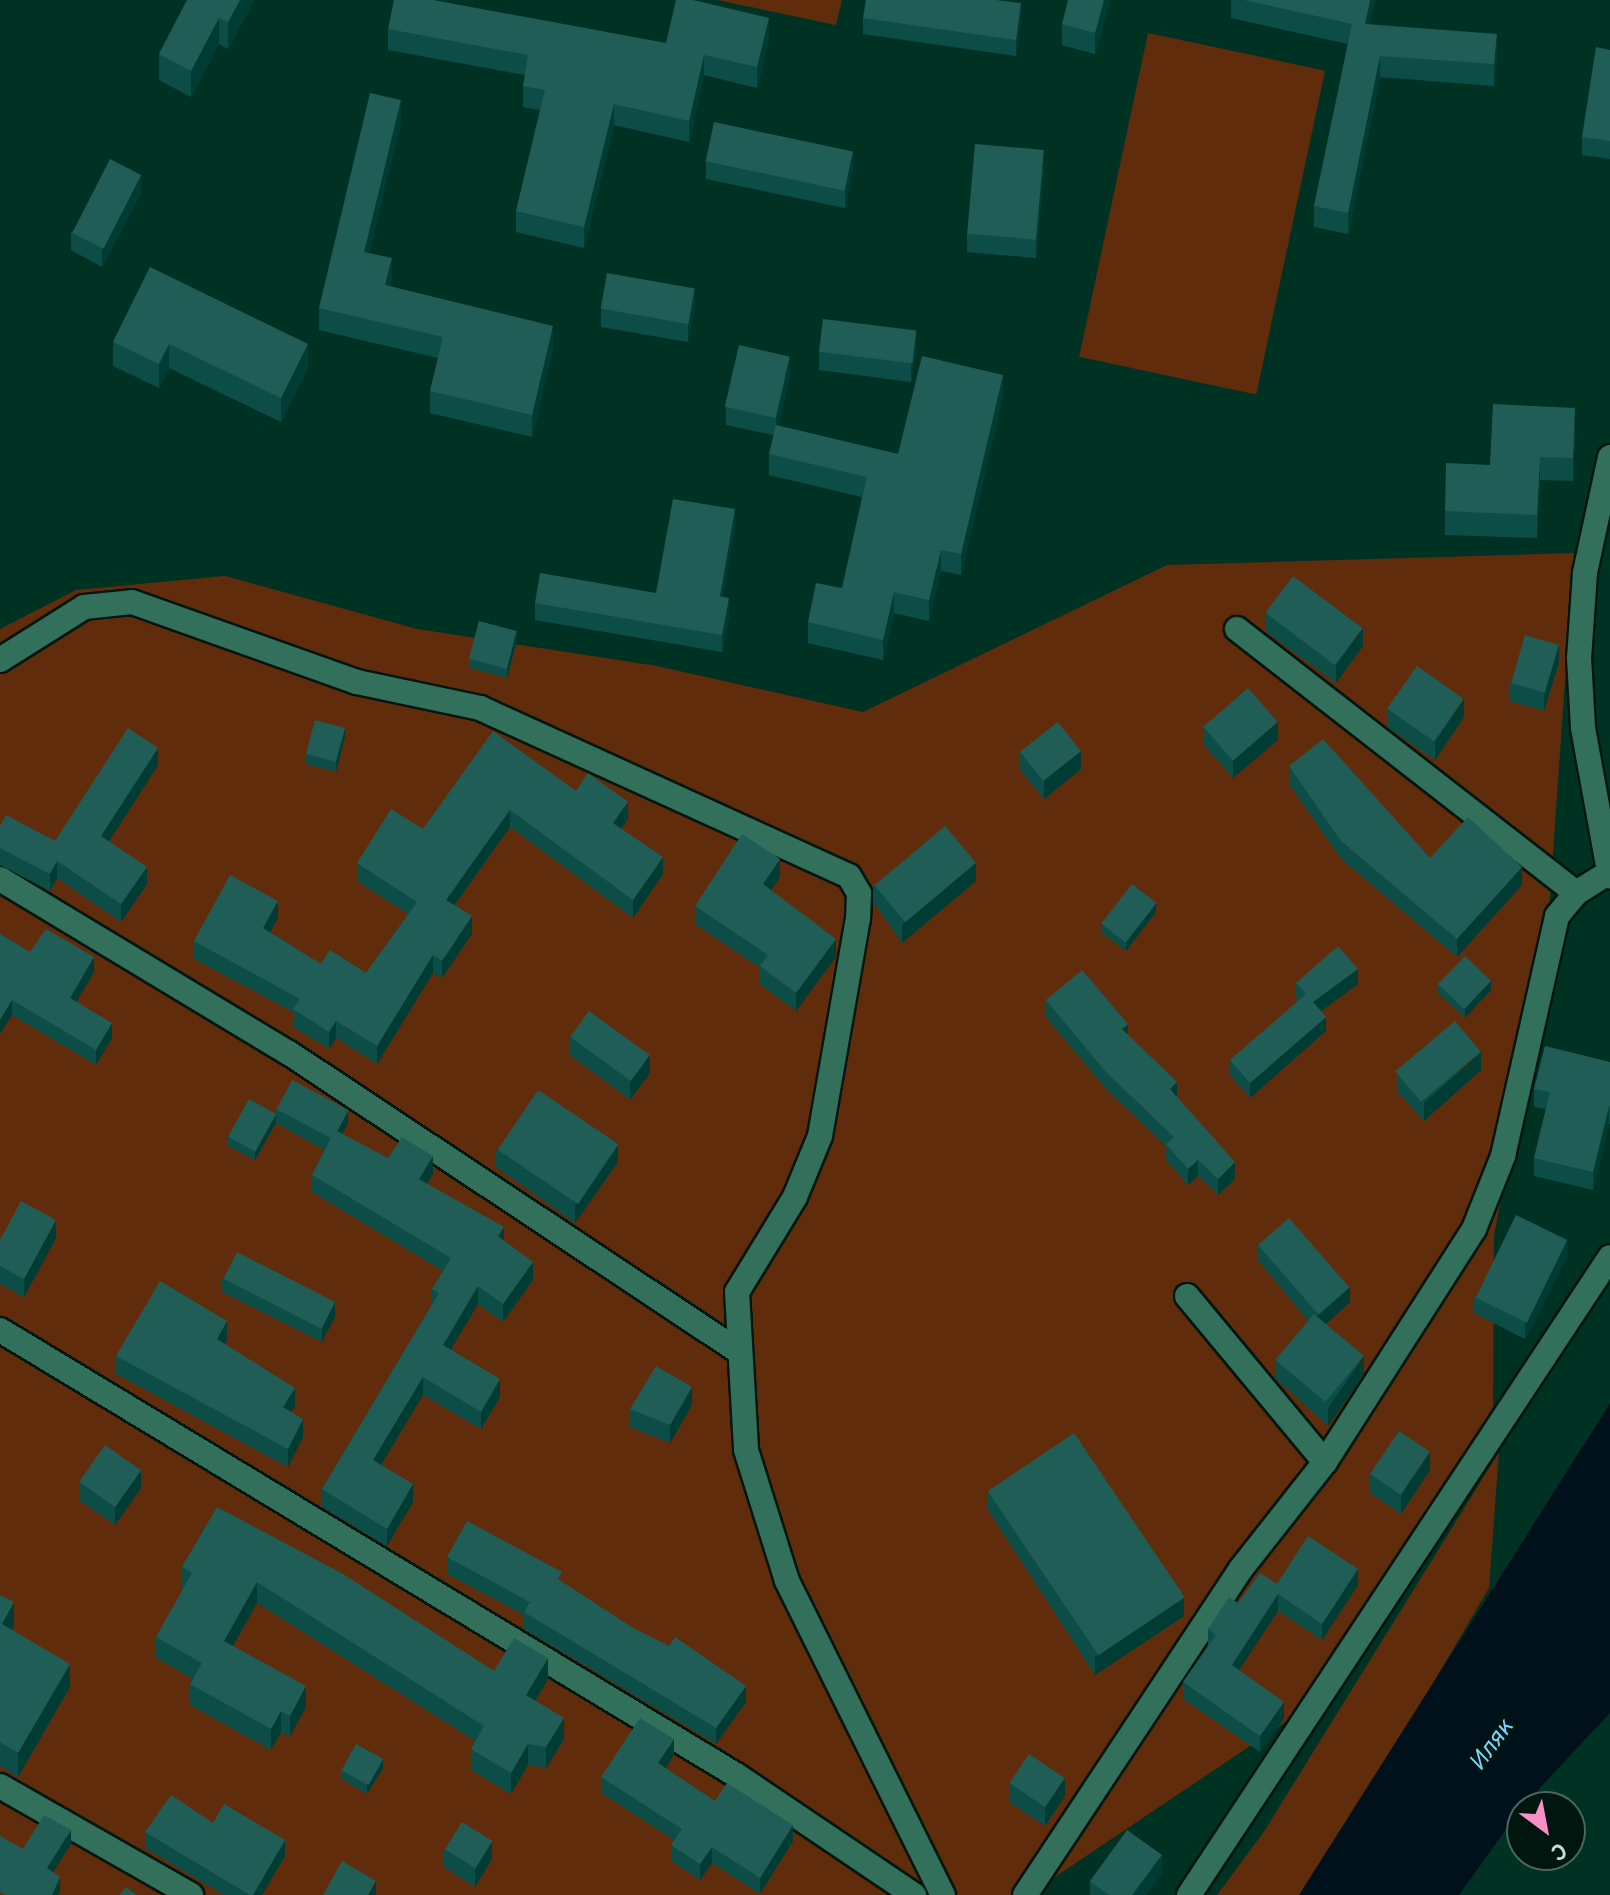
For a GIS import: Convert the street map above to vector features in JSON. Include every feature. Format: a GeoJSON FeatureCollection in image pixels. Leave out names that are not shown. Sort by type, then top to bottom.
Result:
{"type":"FeatureCollection","features":[{"type":"Feature","properties":{"kind":"street"},"geometry":{"type":"LineString","coordinates":[[1025,1895],[1240,1570],[1325,1462],[1474,1229],[1503,1156],[1557,916],[1576,893],[1609,875],[1583,728],[1579,658],[1585,573],[1610,457]]}},
{"type":"Feature","properties":{"kind":"street"},"geometry":{"type":"LineString","coordinates":[[0,660],[58,620],[106,602],[184,615],[357,682],[480,708],[849,876],[859,893],[858,918],[820,1136],[795,1197],[737,1292],[746,1450],[787,1581],[943,1895]]}},
{"type":"Feature","properties":{"kind":"street"},"geometry":{"type":"LineString","coordinates":[[1237,629],[1576,893]]}},
{"type":"Feature","properties":{"kind":"street"},"geometry":{"type":"LineString","coordinates":[[0,879],[289,1053],[738,1351]]}},
{"type":"Feature","properties":{"kind":"street"},"geometry":{"type":"LineString","coordinates":[[1189,1895],[1610,1257]]}},
{"type":"Feature","properties":{"kind":"street"},"geometry":{"type":"LineString","coordinates":[[1187,1296],[1325,1462]]}},
{"type":"Feature","properties":{"kind":"street"},"geometry":{"type":"LineString","coordinates":[[0,1330],[736,1775],[914,1895]]}},
{"type":"Feature","properties":{"kind":"street"},"geometry":{"type":"LineString","coordinates":[[0,1786],[191,1895]]}},
{"type":"Feature","properties":{"kind":"shaded area"},"geometry":{"type":"Polygon","coordinates":[[[717,0],[842,0],[836,25],[717,0]]]}},
{"type":"Feature","properties":{"kind":"shaded area"},"geometry":{"type":"Polygon","coordinates":[[[1148,33],[1325,71],[1256,394],[1079,357],[1148,33]]]}},
{"type":"Feature","properties":{"kind":"shaded area"},"geometry":{"type":"Polygon","coordinates":[[[1574,553],[1544,981],[1494,1235],[1493,1410],[1317,1701],[1028,1895],[0,1895],[0,629],[76,590],[225,576],[417,629],[657,666],[863,712],[1167,565],[1574,553]]]}},
{"type":"Feature","properties":{"kind":"shaded area"},"geometry":{"type":"Polygon","coordinates":[[[1499,1452],[1489,1588],[1360,1807],[1299,1895],[1217,1895],[1263,1833],[1499,1452]]]}},
{"type":"Feature","properties":{"kind":"water","name":"Иляк"},"geometry":{"type":"Polygon","coordinates":[[[1610,1403],[1610,1713],[1537,1791],[1506,1791],[1506,1829],[1459,1895],[1299,1895],[1610,1403]]]}},
{"type":"Feature","properties":{"kind":"building"},"geometry":{"type":"Polygon","coordinates":[[[187,0],[240,0],[228,22],[219,18],[191,71],[159,54],[187,0]]]}},
{"type":"Feature","properties":{"kind":"building"},"geometry":{"type":"Polygon","coordinates":[[[394,0],[433,0],[666,43],[676,0],[693,0],[769,18],[757,67],[704,55],[689,121],[614,104],[584,227],[516,211],[545,90],[523,86],[528,55],[388,29],[394,0]]]}},
{"type":"Feature","properties":{"kind":"building"},"geometry":{"type":"Polygon","coordinates":[[[866,0],[996,0],[1021,3],[1016,40],[863,18],[866,0]]]}},
{"type":"Feature","properties":{"kind":"building"},"geometry":{"type":"Polygon","coordinates":[[[1068,0],[1104,0],[1095,33],[1062,24],[1068,0]]]}},
{"type":"Feature","properties":{"kind":"building"},"geometry":{"type":"Polygon","coordinates":[[[1244,0],[1370,0],[1365,24],[1497,34],[1494,64],[1380,56],[1348,213],[1314,206],[1352,24],[1244,0]]]}},
{"type":"Feature","properties":{"kind":"building"},"geometry":{"type":"Polygon","coordinates":[[[1596,47],[1610,50],[1610,141],[1582,137],[1596,47]]]}},
{"type":"Feature","properties":{"kind":"building"},"geometry":{"type":"Polygon","coordinates":[[[370,93],[401,100],[364,252],[392,258],[385,285],[553,326],[532,415],[430,391],[443,337],[319,308],[370,93]]]}},
{"type":"Feature","properties":{"kind":"building"},"geometry":{"type":"Polygon","coordinates":[[[714,122],[853,152],[845,191],[706,161],[714,122]]]}},
{"type":"Feature","properties":{"kind":"building"},"geometry":{"type":"Polygon","coordinates":[[[975,144],[1044,150],[1036,240],[967,234],[975,144]]]}},
{"type":"Feature","properties":{"kind":"building"},"geometry":{"type":"Polygon","coordinates":[[[110,159],[141,175],[104,249],[72,233],[110,159]]]}},
{"type":"Feature","properties":{"kind":"building"},"geometry":{"type":"Polygon","coordinates":[[[150,267],[308,344],[281,398],[169,344],[159,364],[113,342],[150,267]]]}},
{"type":"Feature","properties":{"kind":"building"},"geometry":{"type":"Polygon","coordinates":[[[607,273],[695,288],[688,324],[601,308],[607,273]]]}},
{"type":"Feature","properties":{"kind":"building"},"geometry":{"type":"Polygon","coordinates":[[[823,319],[916,330],[912,363],[819,352],[823,319]]]}},
{"type":"Feature","properties":{"kind":"building"},"geometry":{"type":"Polygon","coordinates":[[[739,345],[790,357],[775,418],[725,406],[739,345]]]}},
{"type":"Feature","properties":{"kind":"building"},"geometry":{"type":"Polygon","coordinates":[[[922,356],[1003,375],[961,554],[941,550],[929,600],[894,592],[883,640],[808,622],[816,583],[842,588],[867,477],[769,454],[776,425],[898,454],[922,356]]]}},
{"type":"Feature","properties":{"kind":"building"},"geometry":{"type":"Polygon","coordinates":[[[1493,404],[1575,408],[1573,458],[1540,457],[1537,515],[1445,511],[1446,463],[1490,465],[1493,404]]]}},
{"type":"Feature","properties":{"kind":"building"},"geometry":{"type":"Polygon","coordinates":[[[673,499],[735,509],[720,596],[729,598],[722,635],[535,603],[540,573],[656,593],[673,499]]]}},
{"type":"Feature","properties":{"kind":"building"},"geometry":{"type":"Polygon","coordinates":[[[1293,576],[1362,628],[1335,665],[1265,613],[1293,576]]]}},
{"type":"Feature","properties":{"kind":"building"},"geometry":{"type":"Polygon","coordinates":[[[479,621],[517,631],[507,669],[469,659],[479,621]]]}},
{"type":"Feature","properties":{"kind":"building"},"geometry":{"type":"Polygon","coordinates":[[[1525,635],[1559,645],[1545,693],[1511,683],[1525,635]]]}},
{"type":"Feature","properties":{"kind":"building"},"geometry":{"type":"Polygon","coordinates":[[[1417,666],[1464,699],[1434,741],[1387,709],[1417,666]]]}},
{"type":"Feature","properties":{"kind":"building"},"geometry":{"type":"Polygon","coordinates":[[[1248,688],[1278,722],[1233,761],[1203,727],[1248,688]]]}},
{"type":"Feature","properties":{"kind":"building"},"geometry":{"type":"Polygon","coordinates":[[[315,720],[345,728],[336,762],[306,754],[315,720]]]}},
{"type":"Feature","properties":{"kind":"building"},"geometry":{"type":"Polygon","coordinates":[[[1058,722],[1081,751],[1043,781],[1020,752],[1058,722]]]}},
{"type":"Feature","properties":{"kind":"building"},"geometry":{"type":"Polygon","coordinates":[[[128,728],[158,748],[101,836],[147,867],[121,904],[57,861],[50,874],[0,848],[0,826],[6,815],[55,841],[128,728]]]}},
{"type":"Feature","properties":{"kind":"building"},"geometry":{"type":"Polygon","coordinates":[[[493,731],[576,791],[588,773],[628,802],[613,823],[663,857],[633,900],[510,810],[446,900],[472,916],[442,961],[433,955],[377,1046],[336,1021],[329,1032],[293,1009],[300,999],[194,941],[230,875],[278,901],[263,928],[321,964],[330,950],[366,973],[417,902],[357,863],[391,809],[423,829],[493,731]]]}},
{"type":"Feature","properties":{"kind":"building"},"geometry":{"type":"Polygon","coordinates":[[[1323,739],[1430,858],[1468,817],[1522,867],[1457,939],[1341,841],[1289,766],[1323,739]]]}},
{"type":"Feature","properties":{"kind":"building"},"geometry":{"type":"Polygon","coordinates":[[[945,826],[976,863],[905,922],[875,885],[945,826]]]}},
{"type":"Feature","properties":{"kind":"building"},"geometry":{"type":"Polygon","coordinates":[[[742,834],[780,859],[763,884],[836,939],[796,993],[760,966],[768,955],[695,906],[742,834]]]}},
{"type":"Feature","properties":{"kind":"building"},"geometry":{"type":"Polygon","coordinates":[[[1132,884],[1156,903],[1126,942],[1101,923],[1132,884]]]}},
{"type":"Feature","properties":{"kind":"building"},"geometry":{"type":"Polygon","coordinates":[[[46,929],[94,957],[70,998],[112,1023],[96,1050],[12,1000],[0,1020],[0,934],[30,952],[46,929]]]}},
{"type":"Feature","properties":{"kind":"building"},"geometry":{"type":"Polygon","coordinates":[[[1338,946],[1358,969],[1313,1002],[1326,1017],[1250,1083],[1230,1060],[1306,994],[1296,983],[1338,946]]]}},
{"type":"Feature","properties":{"kind":"building"},"geometry":{"type":"Polygon","coordinates":[[[1465,956],[1491,981],[1464,1009],[1438,984],[1465,956]]]}},
{"type":"Feature","properties":{"kind":"building"},"geometry":{"type":"Polygon","coordinates":[[[1082,970],[1128,1024],[1122,1029],[1177,1082],[1170,1089],[1235,1162],[1218,1179],[1198,1160],[1188,1169],[1166,1144],[1174,1137],[1105,1071],[1046,1000],[1082,970]]]}},
{"type":"Feature","properties":{"kind":"building"},"geometry":{"type":"Polygon","coordinates":[[[589,1011],[650,1055],[631,1081],[570,1037],[589,1011]]]}},
{"type":"Feature","properties":{"kind":"building"},"geometry":{"type":"Polygon","coordinates":[[[1455,1021],[1481,1052],[1421,1102],[1395,1071],[1455,1021]]]}},
{"type":"Feature","properties":{"kind":"building"},"geometry":{"type":"Polygon","coordinates":[[[1545,1046],[1610,1062],[1610,1106],[1593,1172],[1534,1158],[1550,1092],[1534,1089],[1545,1046]]]}},
{"type":"Feature","properties":{"kind":"building"},"geometry":{"type":"Polygon","coordinates":[[[292,1080],[349,1110],[333,1139],[277,1109],[292,1080]]]}},
{"type":"Feature","properties":{"kind":"building"},"geometry":{"type":"Polygon","coordinates":[[[538,1090],[618,1144],[578,1204],[498,1150],[538,1090]]]}},
{"type":"Feature","properties":{"kind":"building"},"geometry":{"type":"Polygon","coordinates":[[[249,1099],[276,1114],[255,1152],[228,1137],[249,1099]]]}},
{"type":"Feature","properties":{"kind":"building"},"geometry":{"type":"Polygon","coordinates":[[[335,1130],[388,1158],[402,1137],[433,1156],[419,1179],[504,1227],[498,1236],[533,1262],[503,1304],[478,1286],[443,1345],[500,1379],[481,1412],[423,1377],[373,1460],[413,1484],[387,1529],[322,1489],[439,1293],[432,1289],[451,1258],[312,1175],[335,1130]]]}},
{"type":"Feature","properties":{"kind":"building"},"geometry":{"type":"Polygon","coordinates":[[[21,1201],[56,1220],[24,1279],[0,1266],[0,1240],[21,1201]]]}},
{"type":"Feature","properties":{"kind":"building"},"geometry":{"type":"Polygon","coordinates":[[[1516,1215],[1567,1240],[1527,1323],[1476,1298],[1516,1215]]]}},
{"type":"Feature","properties":{"kind":"building"},"geometry":{"type":"Polygon","coordinates":[[[1289,1218],[1349,1287],[1318,1314],[1258,1245],[1289,1218]]]}},
{"type":"Feature","properties":{"kind":"building"},"geometry":{"type":"Polygon","coordinates":[[[237,1252],[335,1302],[321,1329],[223,1279],[237,1252]]]}},
{"type":"Feature","properties":{"kind":"building"},"geometry":{"type":"Polygon","coordinates":[[[160,1281],[227,1321],[217,1339],[295,1388],[283,1407],[303,1419],[288,1449],[116,1356],[160,1281]]]}},
{"type":"Feature","properties":{"kind":"building"},"geometry":{"type":"Polygon","coordinates":[[[1314,1314],[1364,1356],[1325,1402],[1275,1360],[1314,1314]]]}},
{"type":"Feature","properties":{"kind":"building"},"geometry":{"type":"Polygon","coordinates":[[[656,1366],[692,1387],[670,1425],[630,1409],[656,1366]]]}},
{"type":"Feature","properties":{"kind":"building"},"geometry":{"type":"Polygon","coordinates":[[[1399,1431],[1430,1452],[1401,1495],[1370,1474],[1399,1431]]]}},
{"type":"Feature","properties":{"kind":"building"},"geometry":{"type":"Polygon","coordinates":[[[1074,1433],[1185,1597],[1099,1655],[988,1491],[1074,1433]]]}},
{"type":"Feature","properties":{"kind":"building"},"geometry":{"type":"Polygon","coordinates":[[[105,1445],[141,1470],[115,1507],[79,1482],[105,1445]]]}},
{"type":"Feature","properties":{"kind":"building"},"geometry":{"type":"Polygon","coordinates":[[[217,1507],[343,1574],[494,1671],[514,1638],[548,1658],[526,1695],[564,1718],[546,1747],[528,1744],[511,1773],[471,1749],[484,1726],[257,1582],[224,1641],[306,1686],[290,1716],[281,1711],[271,1729],[190,1684],[202,1663],[156,1637],[192,1573],[182,1567],[217,1507]]]}},
{"type":"Feature","properties":{"kind":"building"},"geometry":{"type":"Polygon","coordinates":[[[467,1521],[562,1572],[558,1579],[633,1628],[669,1646],[675,1637],[746,1686],[716,1728],[524,1612],[530,1602],[447,1557],[467,1521]]]}},
{"type":"Feature","properties":{"kind":"building"},"geometry":{"type":"Polygon","coordinates":[[[1308,1536],[1358,1569],[1322,1624],[1278,1594],[1232,1665],[1284,1702],[1260,1736],[1183,1682],[1216,1635],[1208,1629],[1229,1597],[1238,1603],[1260,1573],[1277,1584],[1308,1536]]]}},
{"type":"Feature","properties":{"kind":"building"},"geometry":{"type":"Polygon","coordinates":[[[0,1595],[14,1602],[2,1624],[70,1664],[18,1753],[0,1742],[0,1595]]]}},
{"type":"Feature","properties":{"kind":"building"},"geometry":{"type":"Polygon","coordinates":[[[640,1718],[674,1739],[658,1763],[715,1801],[727,1783],[793,1825],[760,1878],[712,1847],[700,1864],[671,1845],[682,1829],[601,1777],[640,1718]]]}},
{"type":"Feature","properties":{"kind":"building"},"geometry":{"type":"Polygon","coordinates":[[[356,1744],[383,1759],[369,1785],[341,1770],[356,1744]]]}},
{"type":"Feature","properties":{"kind":"building"},"geometry":{"type":"Polygon","coordinates":[[[1029,1754],[1065,1778],[1045,1807],[1009,1783],[1029,1754]]]}},
{"type":"Feature","properties":{"kind":"building"},"geometry":{"type":"Polygon","coordinates":[[[171,1795],[213,1823],[224,1804],[285,1840],[253,1895],[145,1832],[171,1795]]]}},
{"type":"Feature","properties":{"kind":"building"},"geometry":{"type":"Polygon","coordinates":[[[44,1815],[71,1830],[47,1868],[60,1877],[52,1895],[5,1895],[0,1892],[0,1836],[23,1849],[44,1815]]]}},
{"type":"Feature","properties":{"kind":"building"},"geometry":{"type":"Polygon","coordinates":[[[462,1822],[493,1841],[476,1868],[445,1849],[462,1822]]]}},
{"type":"Feature","properties":{"kind":"building"},"geometry":{"type":"Polygon","coordinates":[[[1127,1830],[1162,1855],[1132,1895],[1109,1895],[1090,1881],[1127,1830]]]}},
{"type":"Feature","properties":{"kind":"building"},"geometry":{"type":"Polygon","coordinates":[[[342,1861],[376,1881],[368,1895],[323,1895],[342,1861]]]}},
{"type":"Feature","properties":{"kind":"building"},"geometry":{"type":"Polygon","coordinates":[[[126,1887],[137,1895],[119,1895],[126,1887]]]}}]}
